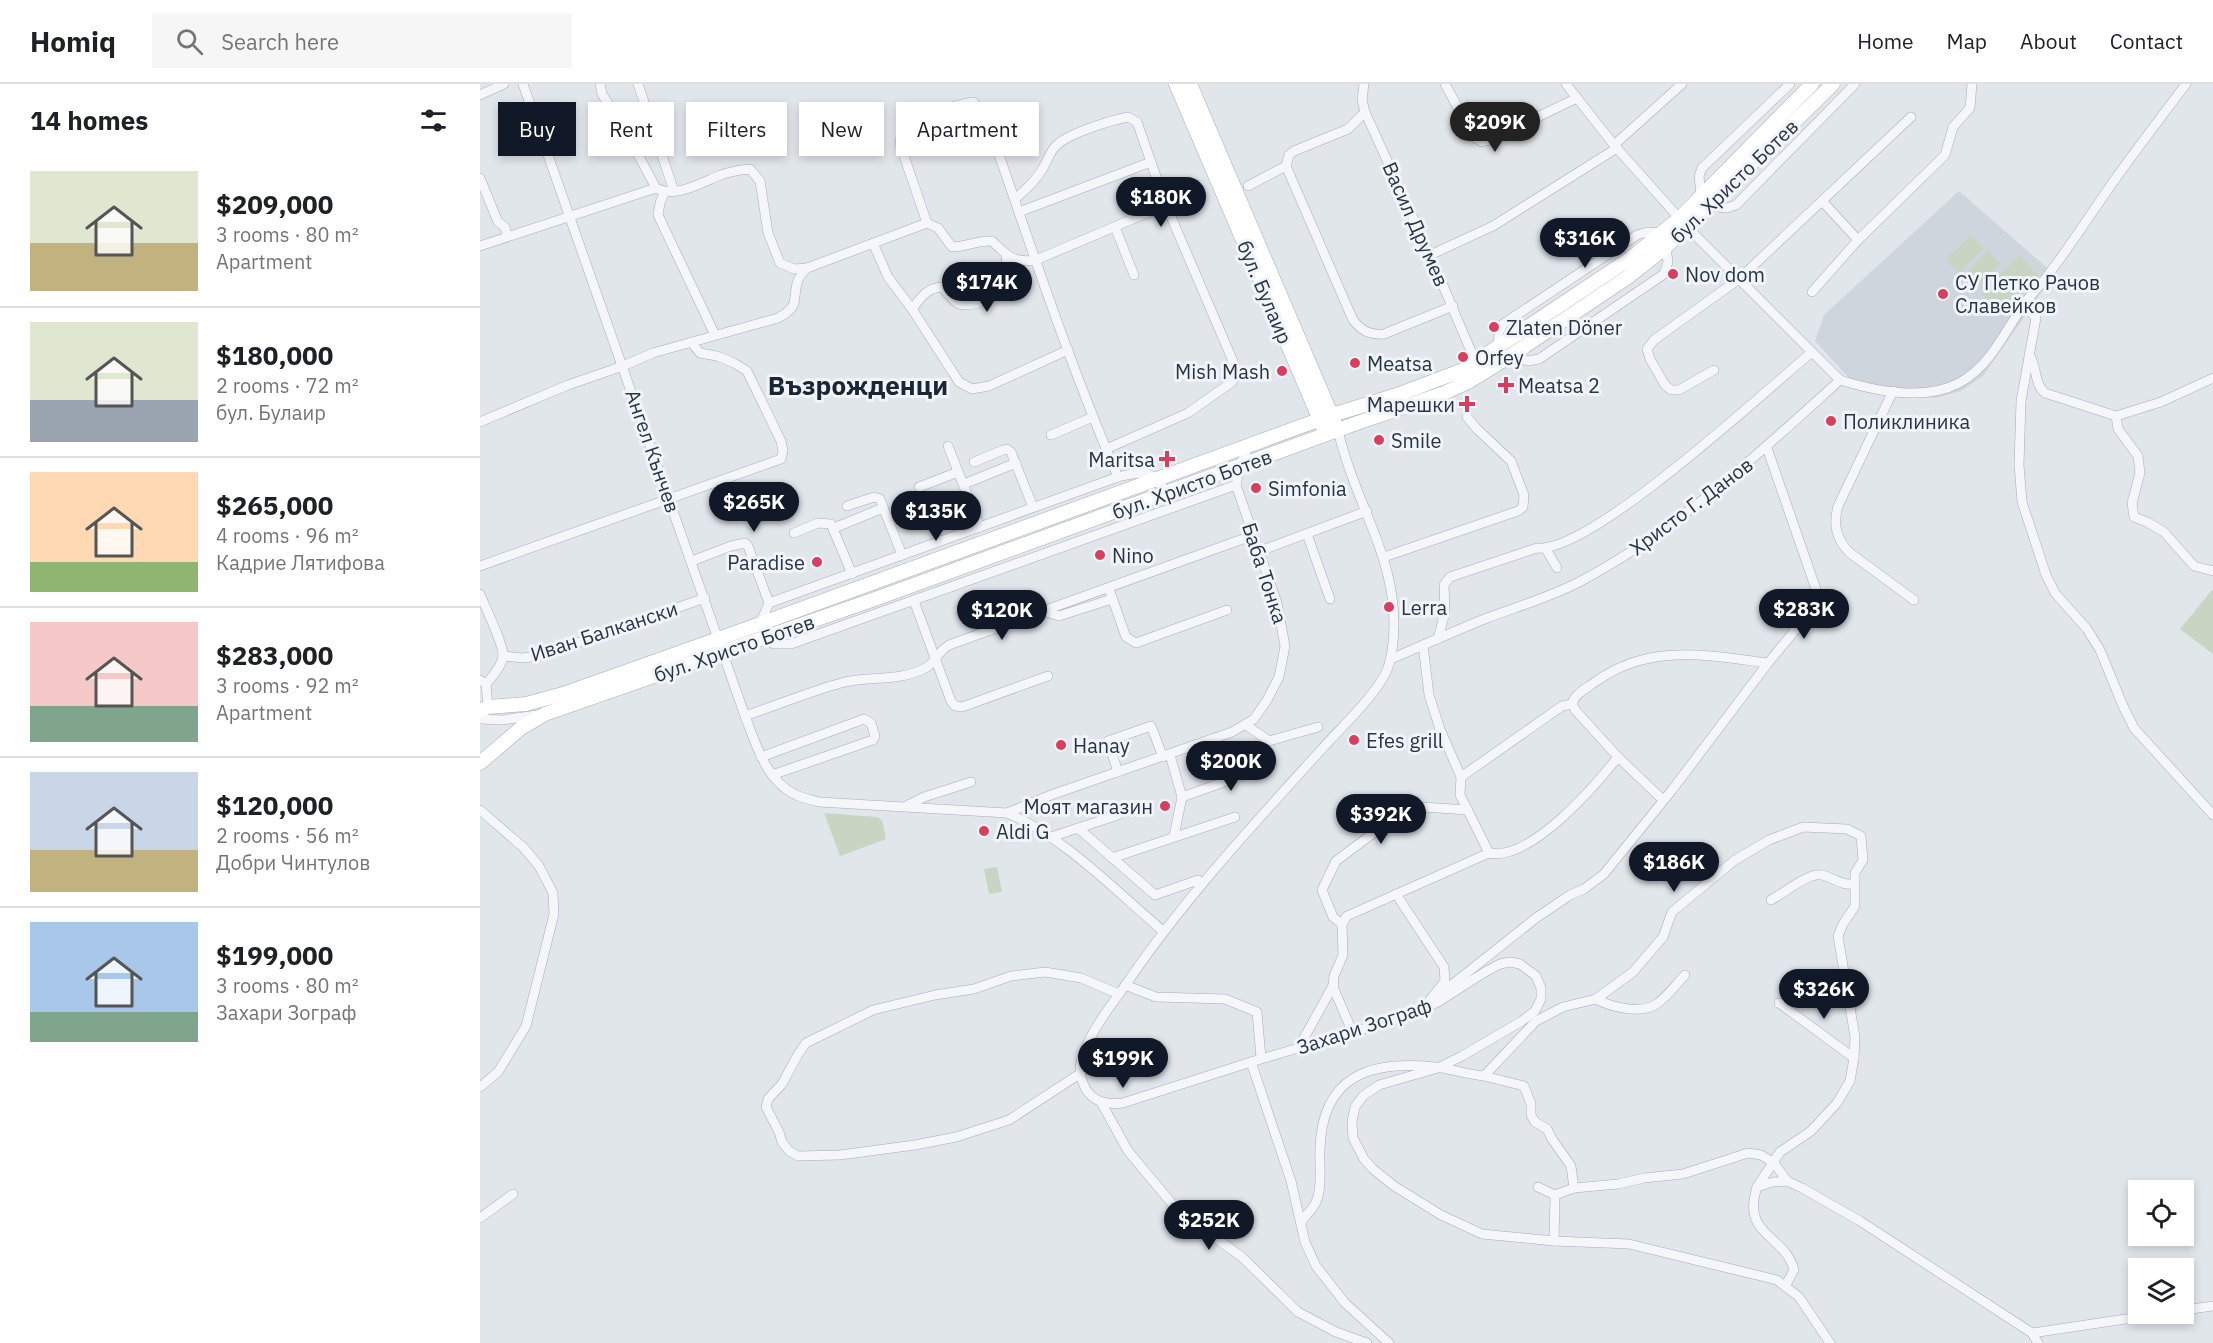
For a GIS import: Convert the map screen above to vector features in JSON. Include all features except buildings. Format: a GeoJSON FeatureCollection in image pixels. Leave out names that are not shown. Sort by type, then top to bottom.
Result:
{"type":"FeatureCollection","features":[{"type":"Feature","properties":{"kind":"main road","name":"бул. Булаир"},"geometry":{"type":"LineString","coordinates":[[1176,84],[1208,142],[1332,432]]}},
{"type":"Feature","properties":{"kind":"main road","name":"бул. Булаир"},"geometry":{"type":"LineString","coordinates":[[1190,84],[1208,142]]}},
{"type":"Feature","properties":{"kind":"main road","name":"бул. Христо Ботев"},"geometry":{"type":"LineString","coordinates":[[483,708],[526,704],[721,645],[1240,467],[1442,394],[1468,382],[1628,277],[1666,248],[1701,195],[1812,84]]}},
{"type":"Feature","properties":{"kind":"main road","name":"бул. Христо Ботев"},"geometry":{"type":"LineString","coordinates":[[762,631],[1159,480],[1463,370],[1631,258],[1662,233],[1684,223],[1710,206],[1833,84]]}},
{"type":"Feature","properties":{"kind":"main road","name":"бул. Христо Ботев"},"geometry":{"type":"LineString","coordinates":[[480,763],[514,734],[545,714],[721,645]]}},
{"type":"Feature","properties":{"kind":"street"},"geometry":{"type":"LineString","coordinates":[[480,95],[504,84]]}},
{"type":"Feature","properties":{"kind":"street","name":"Ангел Кънчев"},"geometry":{"type":"LineString","coordinates":[[523,84],[745,716],[761,757],[772,775],[784,788],[796,795],[819,802],[1007,813],[1024,820],[1051,837],[1163,931]]}},
{"type":"Feature","properties":{"kind":"street"},"geometry":{"type":"LineString","coordinates":[[600,84],[602,94],[665,190]]}},
{"type":"Feature","properties":{"kind":"street"},"geometry":{"type":"LineString","coordinates":[[638,84],[665,190],[658,215],[715,335]]}},
{"type":"Feature","properties":{"kind":"street","name":"Васил Друмев"},"geometry":{"type":"LineString","coordinates":[[1364,84],[1362,100],[1365,112],[1453,306],[1476,363]]}},
{"type":"Feature","properties":{"kind":"street"},"geometry":{"type":"LineString","coordinates":[[1445,84],[1474,137],[1482,142],[1577,98]]}},
{"type":"Feature","properties":{"kind":"street"},"geometry":{"type":"LineString","coordinates":[[1566,84],[1616,146],[1684,223],[1828,370],[1840,380],[1871,388],[1916,394],[1947,389],[1978,370],[2186,84]]}},
{"type":"Feature","properties":{"kind":"street"},"geometry":{"type":"LineString","coordinates":[[1430,255],[1492,226],[1616,146],[1682,84]]}},
{"type":"Feature","properties":{"kind":"street"},"geometry":{"type":"LineString","coordinates":[[1701,195],[1699,176],[1702,168],[1791,84]]}},
{"type":"Feature","properties":{"kind":"street"},"geometry":{"type":"LineString","coordinates":[[1710,206],[1727,208],[1736,205],[1855,84]]}},
{"type":"Feature","properties":{"kind":"street"},"geometry":{"type":"LineString","coordinates":[[1812,292],[1858,240],[1945,155],[1953,127],[1970,108],[1972,84]]}},
{"type":"Feature","properties":{"kind":"street"},"geometry":{"type":"LineString","coordinates":[[927,223],[900,144],[901,135],[907,126],[959,104],[973,102],[985,114],[1068,350],[1118,477]]}},
{"type":"Feature","properties":{"kind":"street"},"geometry":{"type":"LineString","coordinates":[[1365,112],[1348,129],[1294,151],[1289,155],[1286,166],[1353,320],[1365,332],[1374,335],[1383,334],[1453,306]]}},
{"type":"Feature","properties":{"kind":"street"},"geometry":{"type":"LineString","coordinates":[[1015,200],[1031,185],[1057,144],[1118,118],[1128,117],[1137,122],[1166,205],[1237,371],[1232,382],[1188,413],[1106,448]]}},
{"type":"Feature","properties":{"kind":"street"},"geometry":{"type":"LineString","coordinates":[[1714,370],[1679,390],[1671,390],[1665,384],[1647,349],[1654,340],[1739,279],[1911,117]]}},
{"type":"Feature","properties":{"kind":"street"},"geometry":{"type":"LineString","coordinates":[[1019,212],[1151,162]]}},
{"type":"Feature","properties":{"kind":"street"},"geometry":{"type":"LineString","coordinates":[[1248,186],[1286,166]]}},
{"type":"Feature","properties":{"kind":"street"},"geometry":{"type":"LineString","coordinates":[[480,246],[570,216],[665,190],[703,184],[734,171],[750,169],[760,181],[768,233],[774,251],[780,263],[794,269],[807,267],[927,223],[938,228],[952,247],[992,240],[1013,260],[1022,262],[1036,260],[1166,205]]}},
{"type":"Feature","properties":{"kind":"street"},"geometry":{"type":"LineString","coordinates":[[480,178],[498,222],[505,227],[507,236]]}},
{"type":"Feature","properties":{"kind":"street"},"geometry":{"type":"LineString","coordinates":[[1823,202],[1858,240]]}},
{"type":"Feature","properties":{"kind":"street"},"geometry":{"type":"LineString","coordinates":[[1115,226],[1134,274]]}},
{"type":"Feature","properties":{"kind":"street"},"geometry":{"type":"LineString","coordinates":[[873,243],[888,277],[912,309],[959,382],[972,389],[989,386],[1068,350]]}},
{"type":"Feature","properties":{"kind":"street"},"geometry":{"type":"LineString","coordinates":[[912,309],[927,291],[934,288],[942,287],[957,303],[964,305],[972,305],[1000,293],[1007,286],[1006,255]]}},
{"type":"Feature","properties":{"kind":"street"},"geometry":{"type":"LineString","coordinates":[[480,422],[653,353],[778,318],[788,312],[795,303],[798,280],[807,267]]}},
{"type":"Feature","properties":{"kind":"street"},"geometry":{"type":"LineString","coordinates":[[2024,304],[2036,318],[2021,401],[2020,485],[2026,517],[2046,575],[2055,593],[2095,640],[2134,728],[2213,815]]}},
{"type":"Feature","properties":{"kind":"street"},"geometry":{"type":"LineString","coordinates":[[480,566],[781,459],[783,451],[781,441],[747,371],[717,356],[700,353],[691,342]]}},
{"type":"Feature","properties":{"kind":"street"},"geometry":{"type":"LineString","coordinates":[[1438,639],[1445,612],[1444,585],[1450,577],[1537,548],[1546,549],[1565,543],[1639,498],[1812,352]]}},
{"type":"Feature","properties":{"kind":"street"},"geometry":{"type":"LineString","coordinates":[[2029,354],[2035,364],[2039,385],[2045,393],[2116,416],[2161,402],[2213,378]]}},
{"type":"Feature","properties":{"kind":"street","name":"Христо Г. Данов"},"geometry":{"type":"LineString","coordinates":[[1390,659],[1488,618],[1551,595],[1601,569],[1665,529],[1767,448],[1840,380]]}},
{"type":"Feature","properties":{"kind":"street"},"geometry":{"type":"LineString","coordinates":[[1893,391],[1838,506],[1835,518],[1836,533],[1846,548],[1914,600]]}},
{"type":"Feature","properties":{"kind":"street"},"geometry":{"type":"LineString","coordinates":[[2116,416],[2118,429],[2138,456],[2140,473],[2132,503],[2134,517],[2164,532],[2194,566],[2213,571]]}},
{"type":"Feature","properties":{"kind":"street"},"geometry":{"type":"LineString","coordinates":[[1051,435],[1093,417]]}},
{"type":"Feature","properties":{"kind":"street"},"geometry":{"type":"LineString","coordinates":[[1384,557],[1518,512],[1523,507],[1524,495],[1511,461],[1476,429],[1467,417]]}},
{"type":"Feature","properties":{"kind":"street"},"geometry":{"type":"LineString","coordinates":[[1332,432],[1343,451],[1367,511],[1391,580],[1393,637],[1388,669],[1348,722],[1269,808],[1163,931],[1122,989],[1087,1046],[1083,1054],[1081,1073],[1087,1091],[1092,1098],[1102,1104],[1128,1151],[1179,1212],[1242,1257],[1298,1312],[1336,1332],[1366,1343]]}},
{"type":"Feature","properties":{"kind":"street"},"geometry":{"type":"LineString","coordinates":[[948,446],[980,527]]}},
{"type":"Feature","properties":{"kind":"street"},"geometry":{"type":"LineString","coordinates":[[692,561],[730,546],[745,543],[769,603],[762,631],[774,644],[791,644],[1236,485],[1248,447]]}},
{"type":"Feature","properties":{"kind":"street"},"geometry":{"type":"LineString","coordinates":[[1438,1002],[1444,991],[1536,918],[1560,900],[1594,882],[1604,873],[1672,790],[1818,601],[1818,595],[1767,448]]}},
{"type":"Feature","properties":{"kind":"street"},"geometry":{"type":"LineString","coordinates":[[974,462],[1007,449],[1011,452],[1033,507]]}},
{"type":"Feature","properties":{"kind":"street"},"geometry":{"type":"LineString","coordinates":[[964,484],[1016,463]]}},
{"type":"Feature","properties":{"kind":"street"},"geometry":{"type":"LineString","coordinates":[[919,487],[958,472]]}},
{"type":"Feature","properties":{"kind":"street"},"geometry":{"type":"LineString","coordinates":[[769,603],[1118,477],[1142,473],[1159,480],[1166,493]]}},
{"type":"Feature","properties":{"kind":"street","name":"Баба Тонка"},"geometry":{"type":"LineString","coordinates":[[1007,813],[1051,795],[1209,740],[1246,725],[1260,712],[1275,686],[1285,655],[1284,635],[1277,603],[1236,485]]}},
{"type":"Feature","properties":{"kind":"street"},"geometry":{"type":"LineString","coordinates":[[847,506],[877,497],[884,508],[902,555]]}},
{"type":"Feature","properties":{"kind":"street"},"geometry":{"type":"LineString","coordinates":[[834,528],[884,508]]}},
{"type":"Feature","properties":{"kind":"street"},"geometry":{"type":"LineString","coordinates":[[1260,551],[1367,511]]}},
{"type":"Feature","properties":{"kind":"street"},"geometry":{"type":"LineString","coordinates":[[794,532],[823,522],[831,524],[852,574]]}},
{"type":"Feature","properties":{"kind":"street"},"geometry":{"type":"LineString","coordinates":[[1307,534],[1330,599]]}},
{"type":"Feature","properties":{"kind":"street"},"geometry":{"type":"LineString","coordinates":[[745,716],[843,682],[890,679],[924,669],[930,666],[936,656],[949,645],[1254,536]]}},
{"type":"Feature","properties":{"kind":"street"},"geometry":{"type":"LineString","coordinates":[[1546,549],[1557,568]]}},
{"type":"Feature","properties":{"kind":"street"},"geometry":{"type":"LineString","coordinates":[[1109,589],[1126,637],[1136,643],[1227,610]]}},
{"type":"Feature","properties":{"kind":"street"},"geometry":{"type":"LineString","coordinates":[[480,594],[499,640],[503,656],[495,672],[483,682],[483,708]]}},
{"type":"Feature","properties":{"kind":"street","name":"Иван Балкански"},"geometry":{"type":"LineString","coordinates":[[503,656],[523,658],[540,656],[705,598]]}},
{"type":"Feature","properties":{"kind":"street"},"geometry":{"type":"LineString","coordinates":[[1044,612],[1059,616],[1112,599]]}},
{"type":"Feature","properties":{"kind":"street"},"geometry":{"type":"LineString","coordinates":[[914,601],[951,701],[958,707],[1048,676]]}},
{"type":"Feature","properties":{"kind":"street"},"geometry":{"type":"LineString","coordinates":[[1423,645],[1430,694],[1440,729],[1461,777],[1460,795],[1489,854]]}},
{"type":"Feature","properties":{"kind":"street"},"geometry":{"type":"LineString","coordinates":[[1572,704],[1575,697],[1612,670],[1645,657],[1678,655],[1719,657],[1768,663]]}},
{"type":"Feature","properties":{"kind":"street"},"geometry":{"type":"LineString","coordinates":[[1461,777],[1562,706],[1572,704]]}},
{"type":"Feature","properties":{"kind":"street"},"geometry":{"type":"LineString","coordinates":[[1572,704],[1618,757],[1662,800]]}},
{"type":"Feature","properties":{"kind":"street"},"geometry":{"type":"LineString","coordinates":[[480,719],[502,720],[545,714]]}},
{"type":"Feature","properties":{"kind":"street"},"geometry":{"type":"LineString","coordinates":[[761,757],[864,719],[871,723],[875,736],[873,740],[772,775]]}},
{"type":"Feature","properties":{"kind":"street"},"geometry":{"type":"LineString","coordinates":[[1246,725],[1269,741],[1318,727]]}},
{"type":"Feature","properties":{"kind":"street"},"geometry":{"type":"LineString","coordinates":[[1118,772],[1108,741],[1151,726],[1167,756],[1182,797],[1174,836]]}},
{"type":"Feature","properties":{"kind":"street"},"geometry":{"type":"LineString","coordinates":[[1209,740],[1222,781]]}},
{"type":"Feature","properties":{"kind":"street"},"geometry":{"type":"LineString","coordinates":[[1352,1031],[1336,995],[1334,984],[1334,976],[1342,955],[1342,924],[1347,916],[1489,854],[1513,852],[1563,818],[1593,789],[1618,757]]}},
{"type":"Feature","properties":{"kind":"street"},"geometry":{"type":"LineString","coordinates":[[1182,797],[1272,765]]}},
{"type":"Feature","properties":{"kind":"street"},"geometry":{"type":"LineString","coordinates":[[906,806],[924,797],[971,782]]}},
{"type":"Feature","properties":{"kind":"street"},"geometry":{"type":"LineString","coordinates":[[1342,924],[1333,917],[1323,898],[1322,890],[1336,861],[1403,811],[1413,807],[1468,810]]}},
{"type":"Feature","properties":{"kind":"street"},"geometry":{"type":"LineString","coordinates":[[480,810],[524,848],[539,866],[553,893],[554,914],[526,1026],[498,1072],[480,1087]]}},
{"type":"Feature","properties":{"kind":"street"},"geometry":{"type":"LineString","coordinates":[[1051,837],[1118,815]]}},
{"type":"Feature","properties":{"kind":"street"},"geometry":{"type":"LineString","coordinates":[[1112,858],[1235,817]]}},
{"type":"Feature","properties":{"kind":"street"},"geometry":{"type":"LineString","coordinates":[[1484,1076],[1536,1021],[1563,1007],[1596,999],[1633,972],[1663,937],[1672,912],[1736,860],[1769,840],[1803,826],[1847,829],[1861,836],[1863,860],[1855,873],[1855,906],[1843,924],[1839,936],[1855,1037],[1850,1080],[1837,1103],[1811,1131],[1780,1152],[1757,1187],[1752,1207],[1754,1216],[1761,1227],[1792,1261],[1794,1270],[1786,1285]]}},
{"type":"Feature","properties":{"kind":"street"},"geometry":{"type":"LineString","coordinates":[[1078,828],[1155,895],[1198,880]]}},
{"type":"Feature","properties":{"kind":"street"},"geometry":{"type":"LineString","coordinates":[[1771,900],[1809,876],[1821,875],[1848,885],[1854,884]]}},
{"type":"Feature","properties":{"kind":"street"},"geometry":{"type":"LineString","coordinates":[[1396,894],[1444,967],[1445,981],[1428,1006]]}},
{"type":"Feature","properties":{"kind":"street","name":"Захари Зограф"},"geometry":{"type":"LineString","coordinates":[[1102,1104],[1123,1103],[1261,1058],[1407,1016],[1438,1002],[1485,972],[1510,962],[1528,968],[1536,976],[1541,988],[1541,999],[1535,1011],[1492,1040],[1438,1068],[1379,1085],[1358,1101],[1353,1113],[1352,1132],[1356,1147],[1364,1159],[1394,1186],[1441,1215],[1489,1236],[1629,1244],[1777,1280],[1799,1297],[1830,1343]]}},
{"type":"Feature","properties":{"kind":"street"},"geometry":{"type":"LineString","coordinates":[[1081,1073],[1009,1120],[956,1137],[840,1155],[798,1156],[789,1151],[782,1142],[779,1131],[766,1107],[768,1098],[782,1084],[806,1043],[873,1010],[935,995],[974,989],[1011,976],[1046,972],[1081,978],[1156,997],[1225,999],[1246,1006],[1257,1012],[1261,1058]]}},
{"type":"Feature","properties":{"kind":"street"},"geometry":{"type":"LineString","coordinates":[[1596,999],[1610,1005],[1639,1009],[1650,1007],[1659,1002],[1685,975]]}},
{"type":"Feature","properties":{"kind":"street"},"geometry":{"type":"LineString","coordinates":[[1299,1047],[1334,984]]}},
{"type":"Feature","properties":{"kind":"street"},"geometry":{"type":"LineString","coordinates":[[1779,1003],[1854,1058]]}},
{"type":"Feature","properties":{"kind":"street"},"geometry":{"type":"LineString","coordinates":[[1251,1062],[1291,1181],[1308,1250],[1330,1286],[1345,1303],[1389,1343]]}},
{"type":"Feature","properties":{"kind":"street"},"geometry":{"type":"LineString","coordinates":[[1301,1222],[1316,1203],[1323,1118],[1337,1090],[1353,1078],[1371,1069],[1419,1066],[1438,1068],[1524,1086],[1532,1104],[1531,1116],[1535,1122],[1547,1129],[1570,1166],[1574,1188]]}},
{"type":"Feature","properties":{"kind":"street"},"geometry":{"type":"LineString","coordinates":[[1538,1187],[1556,1195],[1574,1188],[1683,1174],[1748,1153],[1761,1155],[1774,1163],[1787,1181],[1860,1221],[2032,1333],[2038,1343]]}},
{"type":"Feature","properties":{"kind":"street"},"geometry":{"type":"LineString","coordinates":[[1757,1187],[1787,1181]]}},
{"type":"Feature","properties":{"kind":"street"},"geometry":{"type":"LineString","coordinates":[[480,1218],[513,1194]]}},
{"type":"Feature","properties":{"kind":"street"},"geometry":{"type":"LineString","coordinates":[[1554,1241],[1556,1195]]}},
{"type":"Feature","properties":{"kind":"street"},"geometry":{"type":"LineString","coordinates":[[2194,1309],[2213,1306]]}},
{"type":"Feature","properties":{"kind":"street"},"geometry":{"type":"LineString","coordinates":[[2032,1333],[2128,1319]]}},
{"type":"Feature","properties":{"kind":"shaded area","name":"СУ Петко Рачов Славейков"},"geometry":{"type":"Polygon","coordinates":[[[1959,191],[2054,274],[1983,376],[1961,391],[1936,398],[1894,394],[1849,378],[1815,341],[1824,315],[1959,191]]]}},
{"type":"Feature","properties":{"kind":"green space"},"geometry":{"type":"Polygon","coordinates":[[[1970,235],[1984,248],[1959,273],[1946,260],[1970,235]]]}},
{"type":"Feature","properties":{"kind":"green space"},"geometry":{"type":"Polygon","coordinates":[[[1987,251],[2001,264],[1976,289],[1963,276],[1987,251]]]}},
{"type":"Feature","properties":{"kind":"green space"},"geometry":{"type":"Polygon","coordinates":[[[2019,255],[2038,275],[2001,312],[1981,293],[2019,255]]]}},
{"type":"Feature","properties":{"kind":"green space"},"geometry":{"type":"Polygon","coordinates":[[[2213,589],[2213,654],[2180,629],[2213,589]]]}},
{"type":"Feature","properties":{"kind":"green space"},"geometry":{"type":"Polygon","coordinates":[[[824,813],[877,817],[882,820],[886,839],[840,856],[824,813]]]}},
{"type":"Feature","properties":{"kind":"green space"},"geometry":{"type":"Polygon","coordinates":[[[997,867],[1002,892],[989,894],[984,869],[997,867]]]}},
{"type":"Feature","properties":{"kind":"place","name":"Nov dom"},"geometry":{"type":"Point","coordinates":[1673,274]}},
{"type":"Feature","properties":{"kind":"place","name":"СУ Петко Рачов Славейков"},"geometry":{"type":"Point","coordinates":[1943,294]}},
{"type":"Feature","properties":{"kind":"place","name":"Zlaten Döner"},"geometry":{"type":"Point","coordinates":[1494,327]}},
{"type":"Feature","properties":{"kind":"place","name":"Orfey"},"geometry":{"type":"Point","coordinates":[1463,357]}},
{"type":"Feature","properties":{"kind":"place","name":"Meatsa"},"geometry":{"type":"Point","coordinates":[1355,363]}},
{"type":"Feature","properties":{"kind":"place","name":"Mish Mash"},"geometry":{"type":"Point","coordinates":[1282,371]}},
{"type":"Feature","properties":{"kind":"place","name":"Meatsa 2"},"geometry":{"type":"Point","coordinates":[1506,385]}},
{"type":"Feature","properties":{"kind":"place","name":"Марешки"},"geometry":{"type":"Point","coordinates":[1467,404]}},
{"type":"Feature","properties":{"kind":"place","name":"Поликлиника"},"geometry":{"type":"Point","coordinates":[1831,421]}},
{"type":"Feature","properties":{"kind":"place","name":"Smile"},"geometry":{"type":"Point","coordinates":[1379,440]}},
{"type":"Feature","properties":{"kind":"place","name":"Maritsa"},"geometry":{"type":"Point","coordinates":[1167,459]}},
{"type":"Feature","properties":{"kind":"place","name":"Simfonia"},"geometry":{"type":"Point","coordinates":[1256,488]}},
{"type":"Feature","properties":{"kind":"place","name":"Nino"},"geometry":{"type":"Point","coordinates":[1100,555]}},
{"type":"Feature","properties":{"kind":"place","name":"Paradise"},"geometry":{"type":"Point","coordinates":[817,562]}},
{"type":"Feature","properties":{"kind":"place","name":"Lerra"},"geometry":{"type":"Point","coordinates":[1389,607]}},
{"type":"Feature","properties":{"kind":"place","name":"Efes grill"},"geometry":{"type":"Point","coordinates":[1354,740]}},
{"type":"Feature","properties":{"kind":"place","name":"Hanay"},"geometry":{"type":"Point","coordinates":[1061,745]}},
{"type":"Feature","properties":{"kind":"place","name":"Моят магазин"},"geometry":{"type":"Point","coordinates":[1165,806]}},
{"type":"Feature","properties":{"kind":"place","name":"Aldi G"},"geometry":{"type":"Point","coordinates":[984,831]}},
{"type":"Feature","properties":{"kind":"district","name":"Възрожденци"},"geometry":{"type":"Point","coordinates":[858,385]}}]}
